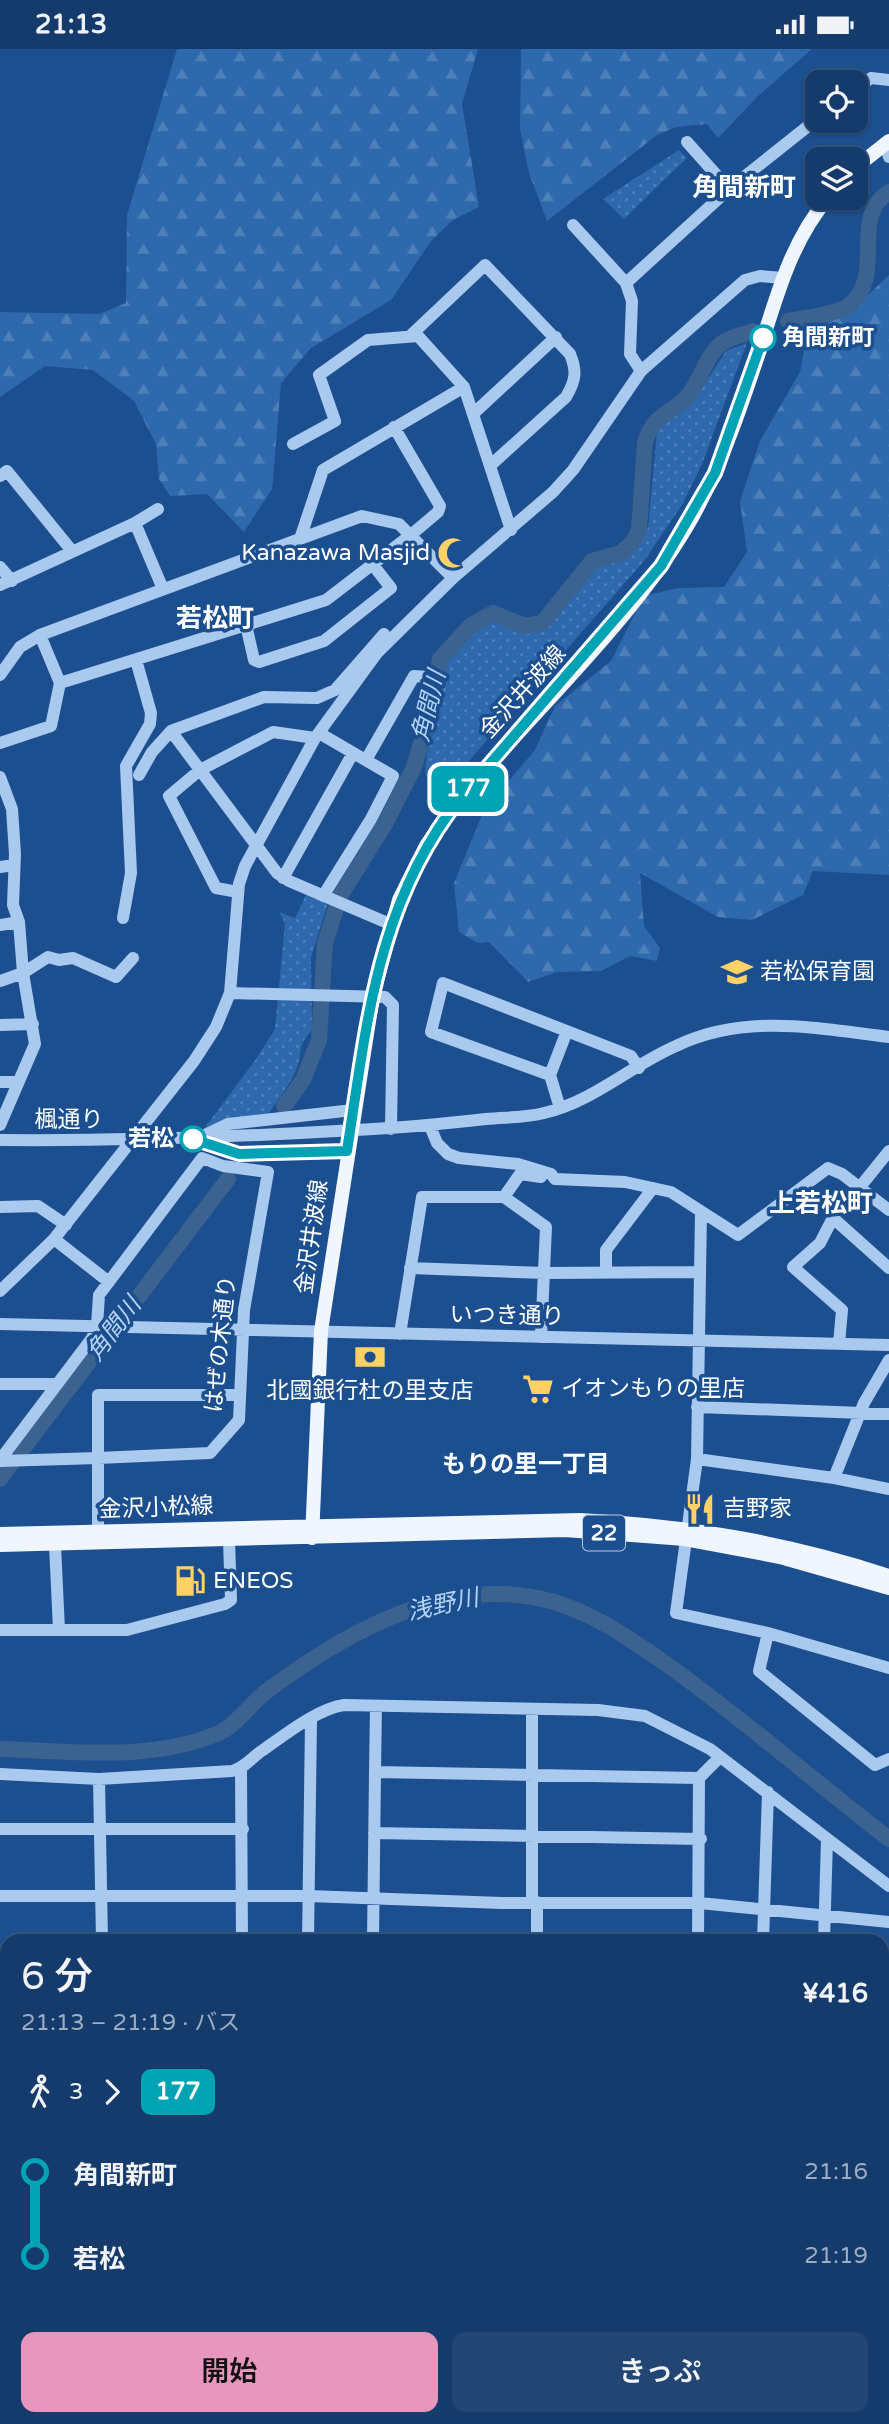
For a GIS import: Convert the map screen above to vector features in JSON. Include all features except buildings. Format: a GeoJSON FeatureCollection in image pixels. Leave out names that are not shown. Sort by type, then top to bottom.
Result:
{"type":"FeatureCollection","features":[{"type":"Feature","properties":{"kind":"main road"},"geometry":{"type":"LineString","coordinates":[[868,160],[888,147]]}},
{"type":"Feature","properties":{"kind":"main road","name":"金沢井波線"},"geometry":{"type":"LineString","coordinates":[[313,1531],[321,1331],[373,995],[390,924],[408,879],[449,813],[661,566],[693,516],[715,473],[735,421],[790,258],[820,210]]}},
{"type":"Feature","properties":{"kind":"main road","name":"22"},"geometry":{"type":"LineString","coordinates":[[313,1531],[558,1519],[783,1545],[889,1576]]}},
{"type":"Feature","properties":{"kind":"main road","name":"金沢小松線"},"geometry":{"type":"LineString","coordinates":[[0,1534],[313,1531]]}},
{"type":"Feature","properties":{"kind":"main road","name":"金沢小松線"},"geometry":{"type":"LineString","coordinates":[[0,1545],[229,1540],[313,1531]]}},
{"type":"Feature","properties":{"kind":"main road","name":"22"},"geometry":{"type":"LineString","coordinates":[[686,1533],[889,1588]]}},
{"type":"Feature","properties":{"kind":"street"},"geometry":{"type":"LineString","coordinates":[[868,80],[871,78],[889,80]]}},
{"type":"Feature","properties":{"kind":"street"},"geometry":{"type":"LineString","coordinates":[[626,283],[729,189],[805,129]]}},
{"type":"Feature","properties":{"kind":"street"},"geometry":{"type":"LineString","coordinates":[[687,142],[729,189]]}},
{"type":"Feature","properties":{"kind":"street"},"geometry":{"type":"LineString","coordinates":[[573,225],[626,283],[632,301],[630,354],[641,371]]}},
{"type":"Feature","properties":{"kind":"street"},"geometry":{"type":"LineString","coordinates":[[410,337],[485,265],[570,353],[576,369],[575,382],[566,397],[492,464]]}},
{"type":"Feature","properties":{"kind":"street"},"geometry":{"type":"LineString","coordinates":[[139,775],[152,752],[171,731],[264,697],[317,698],[335,690],[365,653],[451,576],[511,530],[573,470],[641,371],[745,280],[760,276],[783,278]]}},
{"type":"Feature","properties":{"kind":"street"},"geometry":{"type":"LineString","coordinates":[[293,445],[335,421],[319,375],[368,340],[418,337],[464,387],[492,464],[511,530]]}},
{"type":"Feature","properties":{"kind":"street"},"geometry":{"type":"LineString","coordinates":[[473,414],[556,337]]}},
{"type":"Feature","properties":{"kind":"street"},"geometry":{"type":"LineString","coordinates":[[301,536],[323,470],[464,387]]}},
{"type":"Feature","properties":{"kind":"street"},"geometry":{"type":"LineString","coordinates":[[60,683],[326,600],[373,565],[438,512],[440,506],[394,427]]}},
{"type":"Feature","properties":{"kind":"street"},"geometry":{"type":"LineString","coordinates":[[0,476],[7,471],[72,551]]}},
{"type":"Feature","properties":{"kind":"street"},"geometry":{"type":"LineString","coordinates":[[0,597],[6,583],[135,523],[158,509]]}},
{"type":"Feature","properties":{"kind":"street"},"geometry":{"type":"LineString","coordinates":[[0,675],[20,646],[40,635],[301,536],[362,516],[399,524],[412,534],[451,576]]}},
{"type":"Feature","properties":{"kind":"street"},"geometry":{"type":"LineString","coordinates":[[135,523],[163,589]]}},
{"type":"Feature","properties":{"kind":"street"},"geometry":{"type":"LineString","coordinates":[[246,625],[254,660],[258,662],[324,641],[391,588],[373,565]]}},
{"type":"Feature","properties":{"kind":"street"},"geometry":{"type":"LineString","coordinates":[[0,567],[6,583]]}},
{"type":"Feature","properties":{"kind":"street"},"geometry":{"type":"LineString","coordinates":[[0,1291],[66,1225],[194,1061],[216,1027],[230,993],[238,892],[255,845],[317,736],[377,653],[451,576]]}},
{"type":"Feature","properties":{"kind":"street"},"geometry":{"type":"LineString","coordinates":[[0,743],[51,726],[60,683],[40,635]]}},
{"type":"Feature","properties":{"kind":"street"},"geometry":{"type":"LineString","coordinates":[[123,918],[131,873],[126,766],[150,724],[151,713],[136,660]]}},
{"type":"Feature","properties":{"kind":"street"},"geometry":{"type":"LineString","coordinates":[[366,760],[414,676],[427,677]]}},
{"type":"Feature","properties":{"kind":"street"},"geometry":{"type":"LineString","coordinates":[[171,731],[255,845],[284,878],[390,924]]}},
{"type":"Feature","properties":{"kind":"street"},"geometry":{"type":"LineString","coordinates":[[238,892],[216,888],[169,796],[200,770],[273,732],[317,736],[393,776],[332,899]]}},
{"type":"Feature","properties":{"kind":"street"},"geometry":{"type":"LineString","coordinates":[[284,878],[353,753]]}},
{"type":"Feature","properties":{"kind":"street"},"geometry":{"type":"LineString","coordinates":[[0,777],[14,865],[13,905],[19,922],[23,973],[35,1044],[0,1125]]}},
{"type":"Feature","properties":{"kind":"street"},"geometry":{"type":"LineString","coordinates":[[0,867],[14,865]]}},
{"type":"Feature","properties":{"kind":"street"},"geometry":{"type":"LineString","coordinates":[[0,925],[19,922]]}},
{"type":"Feature","properties":{"kind":"street"},"geometry":{"type":"LineString","coordinates":[[0,981],[23,973],[48,957],[59,960],[73,958],[116,977],[133,958]]}},
{"type":"Feature","properties":{"kind":"street"},"geometry":{"type":"LineString","coordinates":[[550,1075],[431,1032],[443,983],[631,1056],[639,1067]]}},
{"type":"Feature","properties":{"kind":"street"},"geometry":{"type":"LineString","coordinates":[[230,993],[384,997],[393,1005],[388,1129]]}},
{"type":"Feature","properties":{"kind":"street"},"geometry":{"type":"LineString","coordinates":[[0,1025],[33,1024]]}},
{"type":"Feature","properties":{"kind":"street","name":"楓通り"},"geometry":{"type":"LineString","coordinates":[[0,1140],[197,1139],[430,1126],[543,1113],[597,1093],[676,1045],[705,1034],[760,1024],[889,1037]]}},
{"type":"Feature","properties":{"kind":"street"},"geometry":{"type":"LineString","coordinates":[[559,1108],[550,1075],[567,1031]]}},
{"type":"Feature","properties":{"kind":"street"},"geometry":{"type":"LineString","coordinates":[[0,1082],[17,1082]]}},
{"type":"Feature","properties":{"kind":"street"},"geometry":{"type":"LineString","coordinates":[[197,1139],[228,1125],[354,1110]]}},
{"type":"Feature","properties":{"kind":"street"},"geometry":{"type":"LineString","coordinates":[[430,1126],[437,1143],[447,1154],[518,1164],[551,1174],[555,1179]]}},
{"type":"Feature","properties":{"kind":"street"},"geometry":{"type":"LineString","coordinates":[[197,1139],[227,1152],[239,1154],[347,1151]]}},
{"type":"Feature","properties":{"kind":"street"},"geometry":{"type":"LineString","coordinates":[[839,1344],[842,1310],[793,1267],[820,1243],[833,1218],[889,1150]]}},
{"type":"Feature","properties":{"kind":"street","name":"はぜの木通り"},"geometry":{"type":"LineString","coordinates":[[2,1460],[211,1453],[239,1420],[243,1329],[251,1261],[268,1172],[223,1166],[202,1158],[109,1282]]}},
{"type":"Feature","properties":{"kind":"street"},"geometry":{"type":"LineString","coordinates":[[504,1197],[520,1174],[555,1179],[625,1182],[671,1192],[738,1235],[828,1168],[836,1170],[889,1210]]}},
{"type":"Feature","properties":{"kind":"street"},"geometry":{"type":"LineString","coordinates":[[606,1271],[606,1250],[653,1188]]}},
{"type":"Feature","properties":{"kind":"street"},"geometry":{"type":"LineString","coordinates":[[400,1334],[422,1197],[504,1197],[546,1227],[541,1337]]}},
{"type":"Feature","properties":{"kind":"street"},"geometry":{"type":"LineString","coordinates":[[0,1207],[38,1206],[66,1225]]}},
{"type":"Feature","properties":{"kind":"street"},"geometry":{"type":"LineString","coordinates":[[701,1213],[697,1459],[676,1613],[768,1633],[889,1668]]}},
{"type":"Feature","properties":{"kind":"street"},"geometry":{"type":"LineString","coordinates":[[833,1218],[889,1268]]}},
{"type":"Feature","properties":{"kind":"street"},"geometry":{"type":"LineString","coordinates":[[54,1239],[109,1282],[96,1304],[102,1326]]}},
{"type":"Feature","properties":{"kind":"street"},"geometry":{"type":"LineString","coordinates":[[410,1268],[545,1273],[699,1272]]}},
{"type":"Feature","properties":{"kind":"street"},"geometry":{"type":"LineString","coordinates":[[0,1324],[102,1326]]}},
{"type":"Feature","properties":{"kind":"street"},"geometry":{"type":"LineString","coordinates":[[2,1460],[102,1326]]}},
{"type":"Feature","properties":{"kind":"street","name":"いつき通り"},"geometry":{"type":"LineString","coordinates":[[102,1326],[889,1345]]}},
{"type":"Feature","properties":{"kind":"street"},"geometry":{"type":"LineString","coordinates":[[834,1478],[859,1414],[889,1360]]}},
{"type":"Feature","properties":{"kind":"street"},"geometry":{"type":"LineString","coordinates":[[0,1384],[57,1384]]}},
{"type":"Feature","properties":{"kind":"street"},"geometry":{"type":"LineString","coordinates":[[98,1532],[98,1395],[240,1395]]}},
{"type":"Feature","properties":{"kind":"street"},"geometry":{"type":"LineString","coordinates":[[697,1407],[889,1414]]}},
{"type":"Feature","properties":{"kind":"street"},"geometry":{"type":"LineString","coordinates":[[697,1459],[834,1478],[889,1489]]}},
{"type":"Feature","properties":{"kind":"street"},"geometry":{"type":"LineString","coordinates":[[0,1630],[127,1630],[225,1604],[231,1600],[229,1540]]}},
{"type":"Feature","properties":{"kind":"street"},"geometry":{"type":"LineString","coordinates":[[55,1545],[59,1630]]}},
{"type":"Feature","properties":{"kind":"street"},"geometry":{"type":"LineString","coordinates":[[768,1633],[759,1671],[875,1765],[889,1759]]}},
{"type":"Feature","properties":{"kind":"street"},"geometry":{"type":"LineString","coordinates":[[0,1774],[99,1779],[242,1769],[263,1750],[335,1706],[598,1710],[645,1716],[720,1757],[889,1886]]}},
{"type":"Feature","properties":{"kind":"street"},"geometry":{"type":"LineString","coordinates":[[373,1934],[376,1706]]}},
{"type":"Feature","properties":{"kind":"street"},"geometry":{"type":"LineString","coordinates":[[532,1709],[536,1934]]}},
{"type":"Feature","properties":{"kind":"street"},"geometry":{"type":"LineString","coordinates":[[308,1934],[311,1721]]}},
{"type":"Feature","properties":{"kind":"street"},"geometry":{"type":"LineString","coordinates":[[375,1772],[699,1777],[720,1757]]}},
{"type":"Feature","properties":{"kind":"street"},"geometry":{"type":"LineString","coordinates":[[242,1769],[242,1934]]}},
{"type":"Feature","properties":{"kind":"street"},"geometry":{"type":"LineString","coordinates":[[698,1934],[701,1839],[699,1777]]}},
{"type":"Feature","properties":{"kind":"street"},"geometry":{"type":"LineString","coordinates":[[99,1779],[102,1934]]}},
{"type":"Feature","properties":{"kind":"street"},"geometry":{"type":"LineString","coordinates":[[763,1934],[768,1792]]}},
{"type":"Feature","properties":{"kind":"street"},"geometry":{"type":"LineString","coordinates":[[0,1829],[243,1829]]}},
{"type":"Feature","properties":{"kind":"street"},"geometry":{"type":"LineString","coordinates":[[374,1833],[701,1839]]}},
{"type":"Feature","properties":{"kind":"street"},"geometry":{"type":"LineString","coordinates":[[824,1934],[827,1839]]}},
{"type":"Feature","properties":{"kind":"street"},"geometry":{"type":"LineString","coordinates":[[0,1896],[308,1896],[700,1903],[889,1922]]}},
{"type":"Feature","properties":{"kind":"green space"},"geometry":{"type":"Polygon","coordinates":[[[177,49],[478,49],[462,104],[479,207],[453,220],[431,241],[391,300],[311,348],[281,383],[272,489],[244,532],[207,494],[170,496],[159,479],[156,444],[134,401],[93,370],[45,366],[0,397],[0,312],[99,314],[126,303],[127,215],[177,49]]]}},
{"type":"Feature","properties":{"kind":"green space"},"geometry":{"type":"Polygon","coordinates":[[[521,49],[812,49],[758,96],[718,138],[707,124],[676,127],[657,135],[547,221],[529,173],[520,129],[521,49]]]}},
{"type":"Feature","properties":{"kind":"green space"},"geometry":{"type":"Polygon","coordinates":[[[679,150],[687,158],[624,219],[603,199],[679,150]]]}},
{"type":"Feature","properties":{"kind":"green space"},"geometry":{"type":"Polygon","coordinates":[[[889,275],[889,875],[813,871],[803,895],[752,920],[718,917],[640,873],[644,926],[660,948],[657,961],[630,956],[601,971],[557,972],[528,982],[489,942],[478,943],[459,932],[454,883],[484,810],[535,750],[555,706],[611,661],[644,596],[678,588],[724,587],[747,552],[740,501],[760,441],[800,372],[808,332],[852,310],[889,275]]]}},
{"type":"Feature","properties":{"kind":"green space"},"geometry":{"type":"Polygon","coordinates":[[[747,343],[702,464],[682,505],[644,561],[460,771],[452,785],[433,775],[426,777],[427,753],[439,708],[438,666],[448,647],[475,623],[493,613],[525,626],[542,623],[595,568],[627,557],[639,545],[648,528],[657,432],[667,420],[692,403],[726,351],[747,343]]]}},
{"type":"Feature","properties":{"kind":"green space"},"geometry":{"type":"Polygon","coordinates":[[[306,895],[328,903],[311,957],[312,1030],[303,1042],[296,1070],[269,1113],[229,1120],[203,1130],[275,1029],[285,923],[279,912],[295,918],[306,895]]]}},
{"type":"Feature","properties":{"kind":"waterway"},"geometry":{"type":"LineString","coordinates":[[788,321],[840,310],[847,307],[859,294],[868,264],[871,217],[877,203],[889,192]]}},
{"type":"Feature","properties":{"kind":"waterway","name":"角間川"},"geometry":{"type":"LineString","coordinates":[[284,1106],[303,1080],[319,1040],[325,943],[340,896],[385,824],[414,767],[432,705],[440,659],[471,625],[493,613],[525,626],[542,623],[592,561],[621,553],[632,543],[639,530],[645,442],[652,426],[685,399],[722,343],[753,331]]}},
{"type":"Feature","properties":{"kind":"waterway","name":"角間川"},"geometry":{"type":"LineString","coordinates":[[0,1479],[228,1179]]}},
{"type":"Feature","properties":{"kind":"waterway","name":"浅野川"},"geometry":{"type":"LineString","coordinates":[[0,1749],[111,1753],[166,1748],[193,1742],[226,1729],[267,1691],[331,1648],[366,1629],[439,1601],[477,1595],[515,1595],[569,1607],[598,1620],[639,1645],[722,1706],[889,1839]]}},
{"type":"Feature","properties":{"kind":"bus line","name":"177"},"geometry":{"type":"LineString","coordinates":[[193,1139],[239,1154],[347,1151],[381,958],[390,924],[408,879],[436,830],[462,796],[661,566],[693,516],[715,473],[763,338]]}},
{"type":"Feature","properties":{"kind":"place","name":"角間新町"},"geometry":{"type":"Point","coordinates":[763,338]}},
{"type":"Feature","properties":{"kind":"place","name":"Kanazawa Masjid"},"geometry":{"type":"Point","coordinates":[453,553]}},
{"type":"Feature","properties":{"kind":"place","name":"若松保育園"},"geometry":{"type":"Point","coordinates":[737,972]}},
{"type":"Feature","properties":{"kind":"place","name":"若松"},"geometry":{"type":"Point","coordinates":[193,1139]}},
{"type":"Feature","properties":{"kind":"place","name":"北國銀行杜の里支店"},"geometry":{"type":"Point","coordinates":[370,1357]}},
{"type":"Feature","properties":{"kind":"place","name":"イオンもりの里店"},"geometry":{"type":"Point","coordinates":[538,1389]}},
{"type":"Feature","properties":{"kind":"place","name":"吉野家"},"geometry":{"type":"Point","coordinates":[700,1509]}},
{"type":"Feature","properties":{"kind":"place","name":"ENEOS"},"geometry":{"type":"Point","coordinates":[190,1581]}},
{"type":"Feature","properties":{"kind":"district","name":"角間新町"},"geometry":{"type":"Point","coordinates":[744,187]}},
{"type":"Feature","properties":{"kind":"district","name":"若松町"},"geometry":{"type":"Point","coordinates":[215,618]}},
{"type":"Feature","properties":{"kind":"district","name":"上若松町"},"geometry":{"type":"Point","coordinates":[821,1203]}},
{"type":"Feature","properties":{"kind":"district","name":"もりの里一丁目"},"geometry":{"type":"Point","coordinates":[526,1464]}}]}
